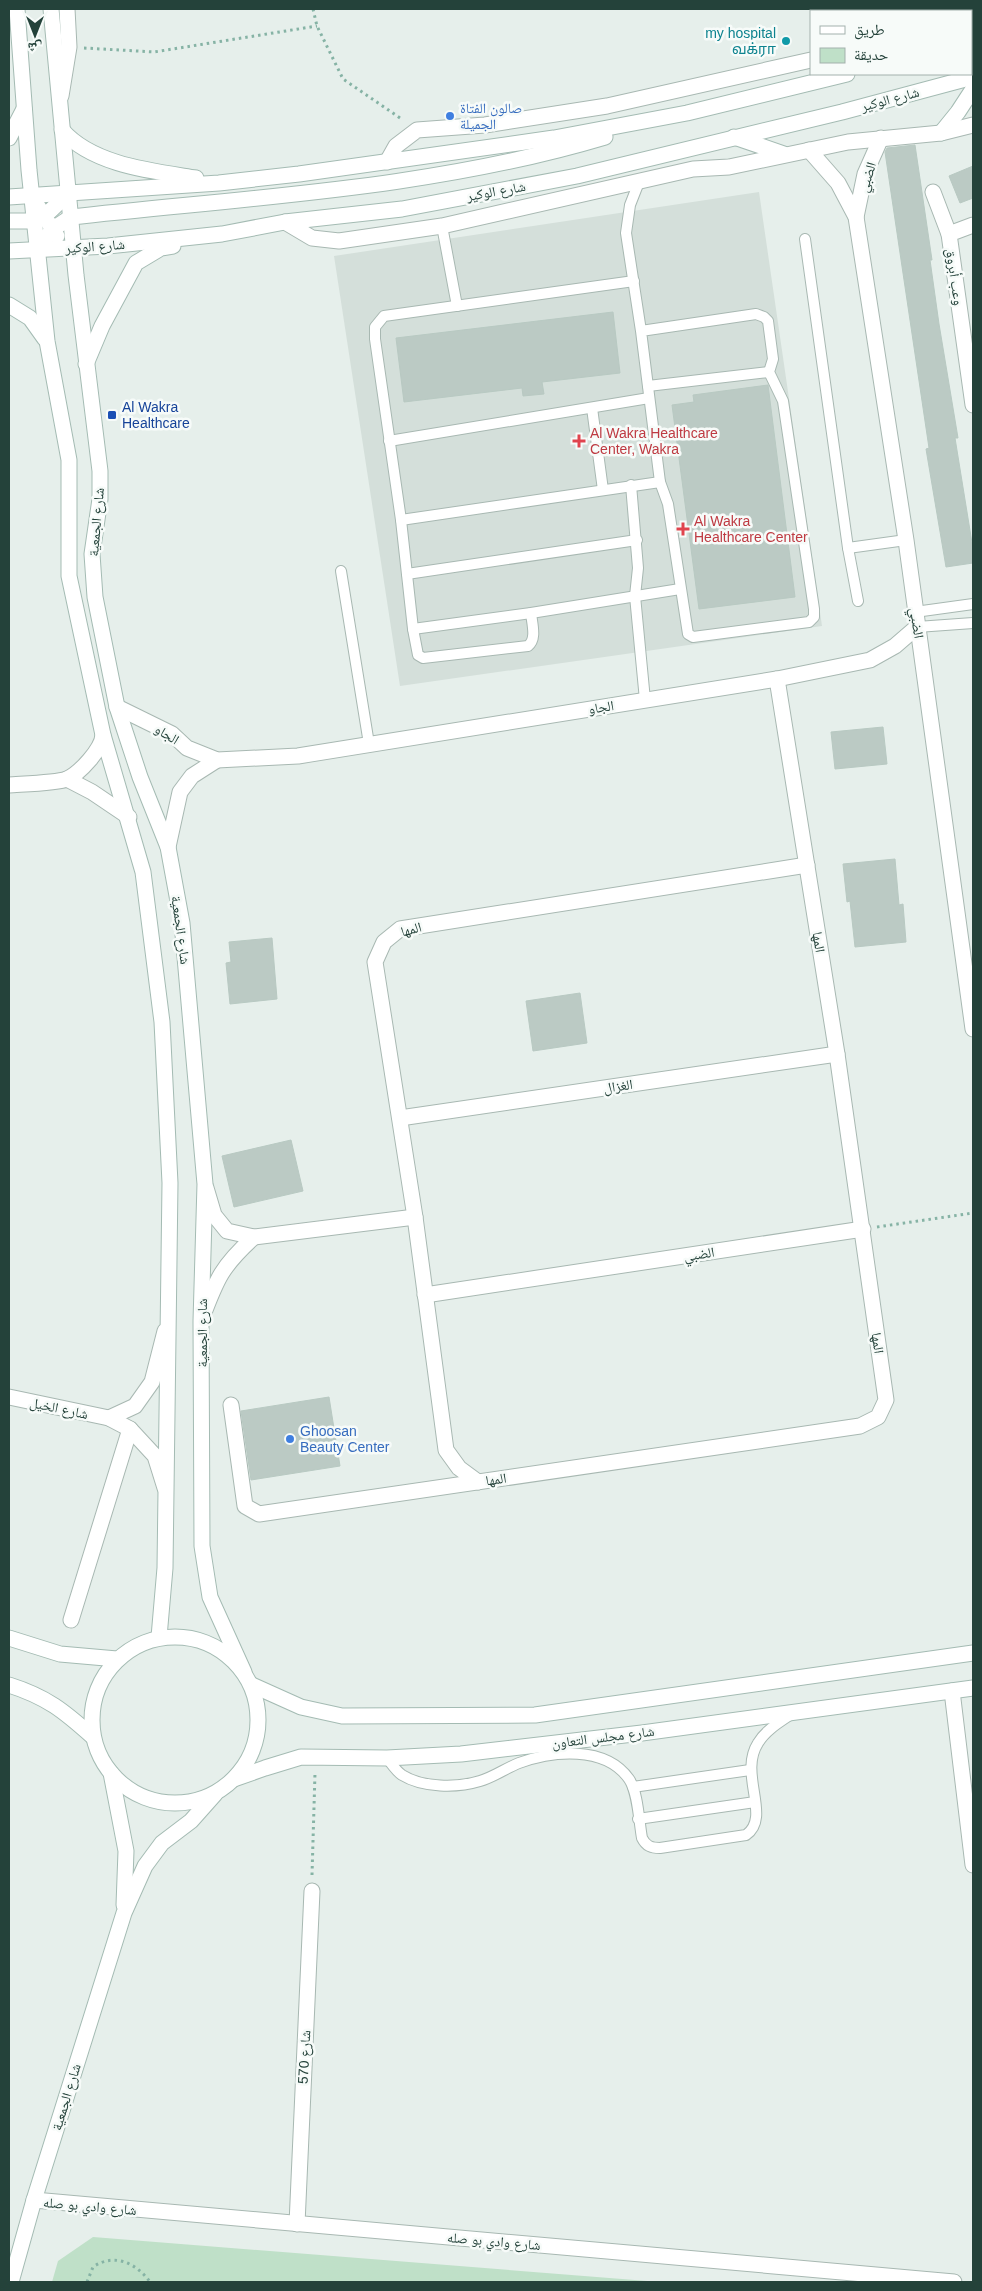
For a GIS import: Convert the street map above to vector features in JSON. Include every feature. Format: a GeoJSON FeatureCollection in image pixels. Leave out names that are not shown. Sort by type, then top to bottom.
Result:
{"type":"FeatureCollection","features":[{"type":"Feature","properties":{"kind":"street","name":"شارع الجمعية"},"geometry":{"type":"LineString","coordinates":[[17,9],[29,170],[37,195],[69,248],[76,275],[100,471],[100,499],[92,554],[95,597],[117,707],[140,777],[168,846],[182,923],[205,1184],[201,1322],[202,1546],[210,1597],[244,1672]]}},
{"type":"Feature","properties":{"kind":"street","name":"شارع الجمعية"},"geometry":{"type":"LineString","coordinates":[[51,9],[69,193],[52,219],[37,249],[47,341],[69,460],[69,576],[103,736],[129,817],[144,872],[162,1022],[170,1183],[165,1568],[158,1638]]}},
{"type":"Feature","properties":{"kind":"street"},"geometry":{"type":"LineString","coordinates":[[59,102],[69,47],[66,9]]}},
{"type":"Feature","properties":{"kind":"street"},"geometry":{"type":"LineString","coordinates":[[387,162],[396,146],[417,130],[485,125],[607,106],[810,60]]}},
{"type":"Feature","properties":{"kind":"street"},"geometry":{"type":"LineString","coordinates":[[9,221],[52,219],[292,196],[390,183],[548,154],[687,113],[843,75]]}},
{"type":"Feature","properties":{"kind":"street","name":"شارع الوكير"},"geometry":{"type":"LineString","coordinates":[[9,251],[108,246],[222,234],[285,222],[402,208],[567,178],[842,112],[973,77]]}},
{"type":"Feature","properties":{"kind":"street"},"geometry":{"type":"LineString","coordinates":[[941,133],[973,89]]}},
{"type":"Feature","properties":{"kind":"street"},"geometry":{"type":"LineString","coordinates":[[9,138],[24,109]]}},
{"type":"Feature","properties":{"kind":"street"},"geometry":{"type":"LineString","coordinates":[[9,197],[219,183],[299,174],[554,138],[687,113]]}},
{"type":"Feature","properties":{"kind":"street"},"geometry":{"type":"LineString","coordinates":[[285,222],[312,238],[339,241],[442,226],[693,169],[729,167],[848,142],[941,133],[973,125]]}},
{"type":"Feature","properties":{"kind":"street"},"geometry":{"type":"LineString","coordinates":[[62,130],[71,140],[86,150],[106,158],[154,171],[219,183]]}},
{"type":"Feature","properties":{"kind":"street"},"geometry":{"type":"LineString","coordinates":[[734,137],[784,154]]}},
{"type":"Feature","properties":{"kind":"street","name":"الضبي"},"geometry":{"type":"LineString","coordinates":[[856,217],[865,174],[882,138]]}},
{"type":"Feature","properties":{"kind":"street","name":"الضبي"},"geometry":{"type":"LineString","coordinates":[[810,150],[838,183],[856,217],[906,540],[973,1029]]}},
{"type":"Feature","properties":{"kind":"street"},"geometry":{"type":"LineString","coordinates":[[933,192],[949,234]]}},
{"type":"Feature","properties":{"kind":"street"},"geometry":{"type":"LineString","coordinates":[[52,219],[69,248]]}},
{"type":"Feature","properties":{"kind":"street","name":"وعب أبروق"},"geometry":{"type":"LineString","coordinates":[[973,225],[949,234],[966,308],[973,405]]}},
{"type":"Feature","properties":{"kind":"street"},"geometry":{"type":"LineString","coordinates":[[86,366],[102,326],[136,263],[161,248],[222,234]]}},
{"type":"Feature","properties":{"kind":"street"},"geometry":{"type":"LineString","coordinates":[[9,305],[30,318],[47,341]]}},
{"type":"Feature","properties":{"kind":"street","name":"الجاو"},"geometry":{"type":"LineString","coordinates":[[117,707],[172,734],[187,748],[217,760],[298,756],[778,679],[870,660],[895,646],[916,620]]}},
{"type":"Feature","properties":{"kind":"street","name":"المها"},"geometry":{"type":"LineString","coordinates":[[232,1405],[245,1506],[259,1514],[860,1426],[878,1417],[886,1400],[863,1229],[778,679]]}},
{"type":"Feature","properties":{"kind":"street"},"geometry":{"type":"LineString","coordinates":[[9,786],[67,779],[88,761],[102,744],[103,736]]}},
{"type":"Feature","properties":{"kind":"street","name":"الجاو"},"geometry":{"type":"LineString","coordinates":[[168,846],[180,792],[192,776],[217,760]]}},
{"type":"Feature","properties":{"kind":"street"},"geometry":{"type":"LineString","coordinates":[[67,779],[92,792],[129,817]]}},
{"type":"Feature","properties":{"kind":"street","name":"المها"},"geometry":{"type":"LineString","coordinates":[[478,1482],[460,1468],[446,1450],[415,1217],[375,962],[384,942],[400,929],[807,865]]}},
{"type":"Feature","properties":{"kind":"street","name":"الغزال"},"geometry":{"type":"LineString","coordinates":[[400,1118],[837,1054]]}},
{"type":"Feature","properties":{"kind":"street"},"geometry":{"type":"LineString","coordinates":[[205,1184],[214,1215],[227,1232],[254,1237],[415,1217]]}},
{"type":"Feature","properties":{"kind":"street","name":"الضبي"},"geometry":{"type":"LineString","coordinates":[[425,1295],[863,1229]]}},
{"type":"Feature","properties":{"kind":"street"},"geometry":{"type":"LineString","coordinates":[[201,1322],[216,1279],[232,1257],[254,1237]]}},
{"type":"Feature","properties":{"kind":"street"},"geometry":{"type":"LineString","coordinates":[[109,1418],[135,1406],[152,1382],[169,1316]]}},
{"type":"Feature","properties":{"kind":"street","name":"شارع الخيل"},"geometry":{"type":"LineString","coordinates":[[9,1397],[109,1418],[130,1429],[155,1456],[166,1491]]}},
{"type":"Feature","properties":{"kind":"street"},"geometry":{"type":"LineString","coordinates":[[70,1620],[130,1429]]}},
{"type":"Feature","properties":{"kind":"street"},"geometry":{"type":"LineString","coordinates":[[183,1636],[206,1642],[228,1654],[244,1672],[252,1685],[259,1710],[258,1735],[250,1759],[234,1780],[215,1794],[188,1802],[159,1802],[132,1792],[111,1773],[100,1756],[93,1737],[92,1709],[100,1682],[117,1659],[136,1646],[158,1638],[183,1636]]}},
{"type":"Feature","properties":{"kind":"street"},"geometry":{"type":"LineString","coordinates":[[9,1638],[60,1654],[117,1659]]}},
{"type":"Feature","properties":{"kind":"street"},"geometry":{"type":"LineString","coordinates":[[252,1685],[301,1707],[342,1716],[535,1715],[973,1653]]}},
{"type":"Feature","properties":{"kind":"street"},"geometry":{"type":"LineString","coordinates":[[9,1685],[33,1693],[60,1708],[93,1737]]}},
{"type":"Feature","properties":{"kind":"street","name":"شارع مجلس التعاون"},"geometry":{"type":"LineString","coordinates":[[234,1780],[264,1768],[301,1758],[386,1758],[462,1754],[973,1688]]}},
{"type":"Feature","properties":{"kind":"street"},"geometry":{"type":"LineString","coordinates":[[952,1691],[973,1865]]}},
{"type":"Feature","properties":{"kind":"street","name":"شارع الجمعية"},"geometry":{"type":"LineString","coordinates":[[111,1773],[126,1851],[124,1913]]}},
{"type":"Feature","properties":{"kind":"street","name":"شارع الجمعية"},"geometry":{"type":"LineString","coordinates":[[11,2282],[34,2200],[124,1913],[145,1866],[162,1843],[191,1821],[215,1794]]}},
{"type":"Feature","properties":{"kind":"street","name":"شارع 570"},"geometry":{"type":"LineString","coordinates":[[297,2224],[312,1891]]}},
{"type":"Feature","properties":{"kind":"street","name":"شارع وادي بو صله"},"geometry":{"type":"LineString","coordinates":[[34,2200],[954,2282]]}},
{"type":"Feature","properties":{"kind":"lane"},"geometry":{"type":"LineString","coordinates":[[639,182],[630,205],[626,233],[641,331],[660,482],[668,504],[688,634],[693,637],[809,622],[814,617],[814,609],[783,401],[769,372],[772,359],[768,321],[756,314],[641,331]]}},
{"type":"Feature","properties":{"kind":"lane"},"geometry":{"type":"LineString","coordinates":[[442,226],[457,306]]}},
{"type":"Feature","properties":{"kind":"lane"},"geometry":{"type":"LineString","coordinates":[[805,239],[848,548],[858,601]]}},
{"type":"Feature","properties":{"kind":"lane"},"geometry":{"type":"LineString","coordinates":[[531,613],[534,638],[528,646],[423,658],[418,655],[413,629],[401,520],[375,339],[375,327],[384,316],[634,281]]}},
{"type":"Feature","properties":{"kind":"lane"},"geometry":{"type":"LineString","coordinates":[[648,386],[769,372]]}},
{"type":"Feature","properties":{"kind":"lane"},"geometry":{"type":"LineString","coordinates":[[389,441],[649,398]]}},
{"type":"Feature","properties":{"kind":"lane"},"geometry":{"type":"LineString","coordinates":[[592,408],[603,490]]}},
{"type":"Feature","properties":{"kind":"lane"},"geometry":{"type":"LineString","coordinates":[[401,520],[660,482]]}},
{"type":"Feature","properties":{"kind":"lane"},"geometry":{"type":"LineString","coordinates":[[631,485],[637,540],[638,568],[635,596],[645,700]]}},
{"type":"Feature","properties":{"kind":"lane"},"geometry":{"type":"LineString","coordinates":[[407,574],[637,540]]}},
{"type":"Feature","properties":{"kind":"lane"},"geometry":{"type":"LineString","coordinates":[[848,548],[906,540]]}},
{"type":"Feature","properties":{"kind":"lane"},"geometry":{"type":"LineString","coordinates":[[341,571],[369,744]]}},
{"type":"Feature","properties":{"kind":"lane"},"geometry":{"type":"LineString","coordinates":[[413,629],[531,613],[680,589]]}},
{"type":"Feature","properties":{"kind":"lane"},"geometry":{"type":"LineString","coordinates":[[916,620],[973,604]]}},
{"type":"Feature","properties":{"kind":"lane"},"geometry":{"type":"LineString","coordinates":[[916,620],[973,624]]}},
{"type":"Feature","properties":{"kind":"lane"},"geometry":{"type":"LineString","coordinates":[[386,1758],[400,1774],[414,1780],[449,1786],[482,1780],[532,1759],[575,1754],[589,1755],[617,1768],[629,1779],[633,1788],[644,1841],[652,1848],[660,1848],[746,1835],[753,1829],[758,1820],[750,1770],[751,1758],[757,1743],[772,1728],[794,1712]]}},
{"type":"Feature","properties":{"kind":"lane"},"geometry":{"type":"LineString","coordinates":[[633,1788],[750,1770]]}},
{"type":"Feature","properties":{"kind":"lane"},"geometry":{"type":"LineString","coordinates":[[638,1819],[755,1802]]}},
{"type":"Feature","properties":{"kind":"path"},"geometry":{"type":"LineString","coordinates":[[313,9],[316,26],[343,79],[417,130]]}},
{"type":"Feature","properties":{"kind":"path"},"geometry":{"type":"LineString","coordinates":[[69,47],[154,52],[316,26]]}},
{"type":"Feature","properties":{"kind":"path"},"geometry":{"type":"LineString","coordinates":[[863,1229],[973,1213]]}},
{"type":"Feature","properties":{"kind":"path"},"geometry":{"type":"LineString","coordinates":[[312,1891],[315,1758]]}},
{"type":"Feature","properties":{"kind":"path"},"geometry":{"type":"LineString","coordinates":[[86,2282],[93,2266],[106,2261],[116,2261],[134,2265],[141,2270],[150,2282]]}},
{"type":"Feature","properties":{"kind":"shaded area","name":"Al Wakra Healthcare Center, Wakra"},"geometry":{"type":"Polygon","coordinates":[[[759,192],[822,626],[400,686],[334,256],[759,192]]]}},
{"type":"Feature","properties":{"kind":"green space"},"geometry":{"type":"Polygon","coordinates":[[[93,2237],[660,2282],[52,2282],[58,2261],[93,2237]]]}},
{"type":"Feature","properties":{"kind":"building"},"geometry":{"type":"Polygon","coordinates":[[[915,145],[932,260],[930,260],[939,324],[958,438],[955,438],[973,549],[973,563],[946,567],[926,449],[929,448],[885,152],[887,148],[915,145]]]}},
{"type":"Feature","properties":{"kind":"building"},"geometry":{"type":"Polygon","coordinates":[[[973,166],[973,198],[960,203],[949,176],[973,166]]]}},
{"type":"Feature","properties":{"kind":"building"},"geometry":{"type":"Polygon","coordinates":[[[613,312],[620,373],[542,382],[544,394],[523,396],[522,388],[404,402],[396,338],[613,312]]]}},
{"type":"Feature","properties":{"kind":"building"},"geometry":{"type":"Polygon","coordinates":[[[768,385],[795,597],[699,609],[672,405],[694,402],[693,395],[768,385]]]}},
{"type":"Feature","properties":{"kind":"building"},"geometry":{"type":"Polygon","coordinates":[[[883,727],[887,764],[835,769],[831,732],[883,727]]]}},
{"type":"Feature","properties":{"kind":"building"},"geometry":{"type":"Polygon","coordinates":[[[895,859],[899,905],[903,904],[906,942],[855,947],[850,901],[847,902],[843,864],[895,859]]]}},
{"type":"Feature","properties":{"kind":"building"},"geometry":{"type":"Polygon","coordinates":[[[272,938],[277,999],[230,1004],[226,963],[231,962],[229,942],[272,938]]]}},
{"type":"Feature","properties":{"kind":"building"},"geometry":{"type":"Polygon","coordinates":[[[580,993],[587,1043],[533,1051],[526,1001],[580,993]]]}},
{"type":"Feature","properties":{"kind":"building"},"geometry":{"type":"Polygon","coordinates":[[[291,1140],[303,1191],[234,1207],[222,1156],[291,1140]]]}},
{"type":"Feature","properties":{"kind":"building","name":"Ghoosan Beauty Center"},"geometry":{"type":"Polygon","coordinates":[[[329,1397],[340,1466],[251,1480],[241,1411],[329,1397]]]}},
{"type":"Feature","properties":{"kind":"place","name":"my hospital வக்ரா"},"geometry":{"type":"Point","coordinates":[786,41]}},
{"type":"Feature","properties":{"kind":"place","name":"صالون الفتاة الجميلة"},"geometry":{"type":"Point","coordinates":[450,116]}},
{"type":"Feature","properties":{"kind":"place","name":"Al Wakra Healthcare"},"geometry":{"type":"Point","coordinates":[112,415]}},
{"type":"Feature","properties":{"kind":"place","name":"Al Wakra Healthcare Center, Wakra"},"geometry":{"type":"Point","coordinates":[579,441]}},
{"type":"Feature","properties":{"kind":"place","name":"Al Wakra Healthcare Center"},"geometry":{"type":"Point","coordinates":[683,529]}},
{"type":"Feature","properties":{"kind":"place","name":"Ghoosan Beauty Center"},"geometry":{"type":"Point","coordinates":[290,1439]}}]}
